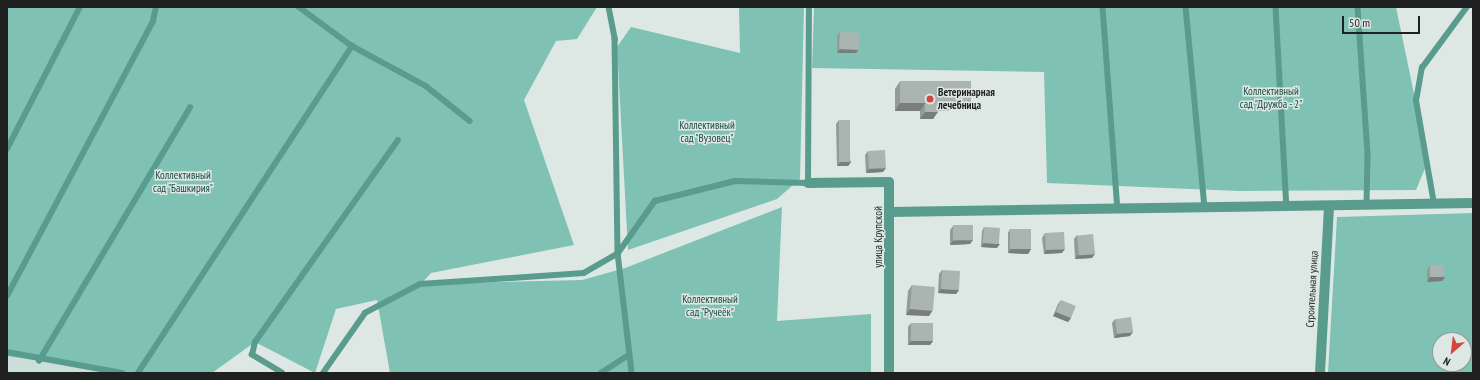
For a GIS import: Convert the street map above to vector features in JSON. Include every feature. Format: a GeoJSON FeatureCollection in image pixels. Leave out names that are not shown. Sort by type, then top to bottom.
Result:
{"type":"FeatureCollection","features":[{"type":"Feature","properties":{"kind":"street","name":"улица Крупской"},"geometry":{"type":"LineString","coordinates":[[808,183],[889,182],[889,373]]}},
{"type":"Feature","properties":{"kind":"street"},"geometry":{"type":"LineString","coordinates":[[890,212],[1329,207],[1473,203]]}},
{"type":"Feature","properties":{"kind":"street","name":"Строительная улица"},"geometry":{"type":"LineString","coordinates":[[1320,373],[1329,207]]}},
{"type":"Feature","properties":{"kind":"lane"},"geometry":{"type":"LineString","coordinates":[[7,150],[80,7]]}},
{"type":"Feature","properties":{"kind":"lane"},"geometry":{"type":"LineString","coordinates":[[7,296],[153,21],[156,7]]}},
{"type":"Feature","properties":{"kind":"lane"},"geometry":{"type":"LineString","coordinates":[[299,7],[352,46],[426,86],[470,121]]}},
{"type":"Feature","properties":{"kind":"lane"},"geometry":{"type":"LineString","coordinates":[[609,7],[615,39],[618,253],[632,373]]}},
{"type":"Feature","properties":{"kind":"lane"},"geometry":{"type":"LineString","coordinates":[[323,373],[365,313],[420,284],[584,273],[618,253],[655,201],[735,181],[808,183],[809,7]]}},
{"type":"Feature","properties":{"kind":"lane"},"geometry":{"type":"LineString","coordinates":[[1103,7],[1118,209]]}},
{"type":"Feature","properties":{"kind":"lane"},"geometry":{"type":"LineString","coordinates":[[1186,7],[1205,208]]}},
{"type":"Feature","properties":{"kind":"lane"},"geometry":{"type":"LineString","coordinates":[[1276,7],[1288,207]]}},
{"type":"Feature","properties":{"kind":"lane"},"geometry":{"type":"LineString","coordinates":[[1358,7],[1368,154],[1367,206]]}},
{"type":"Feature","properties":{"kind":"lane"},"geometry":{"type":"LineString","coordinates":[[1434,204],[1416,101],[1422,68],[1467,7]]}},
{"type":"Feature","properties":{"kind":"lane"},"geometry":{"type":"LineString","coordinates":[[138,373],[352,46]]}},
{"type":"Feature","properties":{"kind":"lane"},"geometry":{"type":"LineString","coordinates":[[38,360],[190,108]]}},
{"type":"Feature","properties":{"kind":"lane"},"geometry":{"type":"LineString","coordinates":[[282,373],[252,356],[255,342],[398,140]]}},
{"type":"Feature","properties":{"kind":"lane"},"geometry":{"type":"LineString","coordinates":[[7,352],[38,360],[122,373]]}},
{"type":"Feature","properties":{"kind":"lane"},"geometry":{"type":"LineString","coordinates":[[601,373],[629,354]]}},
{"type":"Feature","properties":{"kind":"shaded area"},"geometry":{"type":"Polygon","coordinates":[[[7,356],[122,373],[7,373],[7,356]]]}},
{"type":"Feature","properties":{"kind":"green space","name":"Коллективный сад \"Башкирия\""},"geometry":{"type":"Polygon","coordinates":[[[7,7],[597,7],[577,39],[556,41],[524,100],[574,245],[431,273],[421,284],[582,280],[625,268],[782,207],[777,321],[871,314],[871,373],[390,373],[377,300],[336,309],[315,373],[255,342],[212,373],[122,373],[7,356],[7,7]]]}},
{"type":"Feature","properties":{"kind":"green space","name":"Коллективный сад \"Вузовец\""},"geometry":{"type":"Polygon","coordinates":[[[739,7],[804,7],[800,179],[777,199],[628,250],[617,47],[631,27],[740,53],[739,7]]]}},
{"type":"Feature","properties":{"kind":"green space","name":"Коллективный сад \"Дружба - 2\""},"geometry":{"type":"Polygon","coordinates":[[[814,7],[1396,7],[1428,161],[1416,190],[1239,191],[1047,183],[1044,72],[812,68],[814,7]]]}},
{"type":"Feature","properties":{"kind":"green space"},"geometry":{"type":"Polygon","coordinates":[[[1473,213],[1473,373],[1328,373],[1337,217],[1473,213]]]}},
{"type":"Feature","properties":{"kind":"building"},"geometry":{"type":"Polygon","coordinates":[[[840,32],[860,33],[859,50],[839,49],[840,32]]]}},
{"type":"Feature","properties":{"kind":"building","name":"Ветеринарная лечебница"},"geometry":{"type":"Polygon","coordinates":[[[900,81],[971,81],[971,101],[938,103],[938,112],[925,112],[925,103],[900,103],[900,81]]]}},
{"type":"Feature","properties":{"kind":"building"},"geometry":{"type":"Polygon","coordinates":[[[839,120],[850,120],[850,162],[839,162],[839,120]]]}},
{"type":"Feature","properties":{"kind":"building"},"geometry":{"type":"Polygon","coordinates":[[[885,150],[886,168],[869,169],[868,151],[885,150]]]}},
{"type":"Feature","properties":{"kind":"building"},"geometry":{"type":"Polygon","coordinates":[[[953,225],[973,225],[973,240],[953,240],[953,225]]]}},
{"type":"Feature","properties":{"kind":"building"},"geometry":{"type":"Polygon","coordinates":[[[984,227],[1000,228],[999,244],[983,243],[984,227]]]}},
{"type":"Feature","properties":{"kind":"building"},"geometry":{"type":"Polygon","coordinates":[[[1010,229],[1031,229],[1031,249],[1010,249],[1010,229]]]}},
{"type":"Feature","properties":{"kind":"building"},"geometry":{"type":"Polygon","coordinates":[[[1064,232],[1065,249],[1046,250],[1045,233],[1064,232]]]}},
{"type":"Feature","properties":{"kind":"building"},"geometry":{"type":"Polygon","coordinates":[[[1093,234],[1095,254],[1079,256],[1077,236],[1093,234]]]}},
{"type":"Feature","properties":{"kind":"building"},"geometry":{"type":"Polygon","coordinates":[[[1430,265],[1444,265],[1444,277],[1430,277],[1430,265]]]}},
{"type":"Feature","properties":{"kind":"building"},"geometry":{"type":"Polygon","coordinates":[[[942,270],[960,271],[959,290],[941,289],[942,270]]]}},
{"type":"Feature","properties":{"kind":"building"},"geometry":{"type":"Polygon","coordinates":[[[912,285],[935,287],[933,311],[910,309],[912,285]]]}},
{"type":"Feature","properties":{"kind":"building"},"geometry":{"type":"Polygon","coordinates":[[[1061,300],[1076,306],[1071,318],[1056,312],[1061,300]]]}},
{"type":"Feature","properties":{"kind":"building"},"geometry":{"type":"Polygon","coordinates":[[[1131,317],[1133,332],[1117,334],[1115,319],[1131,317]]]}},
{"type":"Feature","properties":{"kind":"building"},"geometry":{"type":"Polygon","coordinates":[[[911,323],[933,323],[933,341],[911,341],[911,323]]]}},
{"type":"Feature","properties":{"kind":"place","name":"Ветеринарная лечебница"},"geometry":{"type":"Point","coordinates":[930,99]}},
{"type":"Feature","properties":{"kind":"park label","name":"Коллективный сад \"Ручеёк\""},"geometry":{"type":"Point","coordinates":[710,306]}}]}
